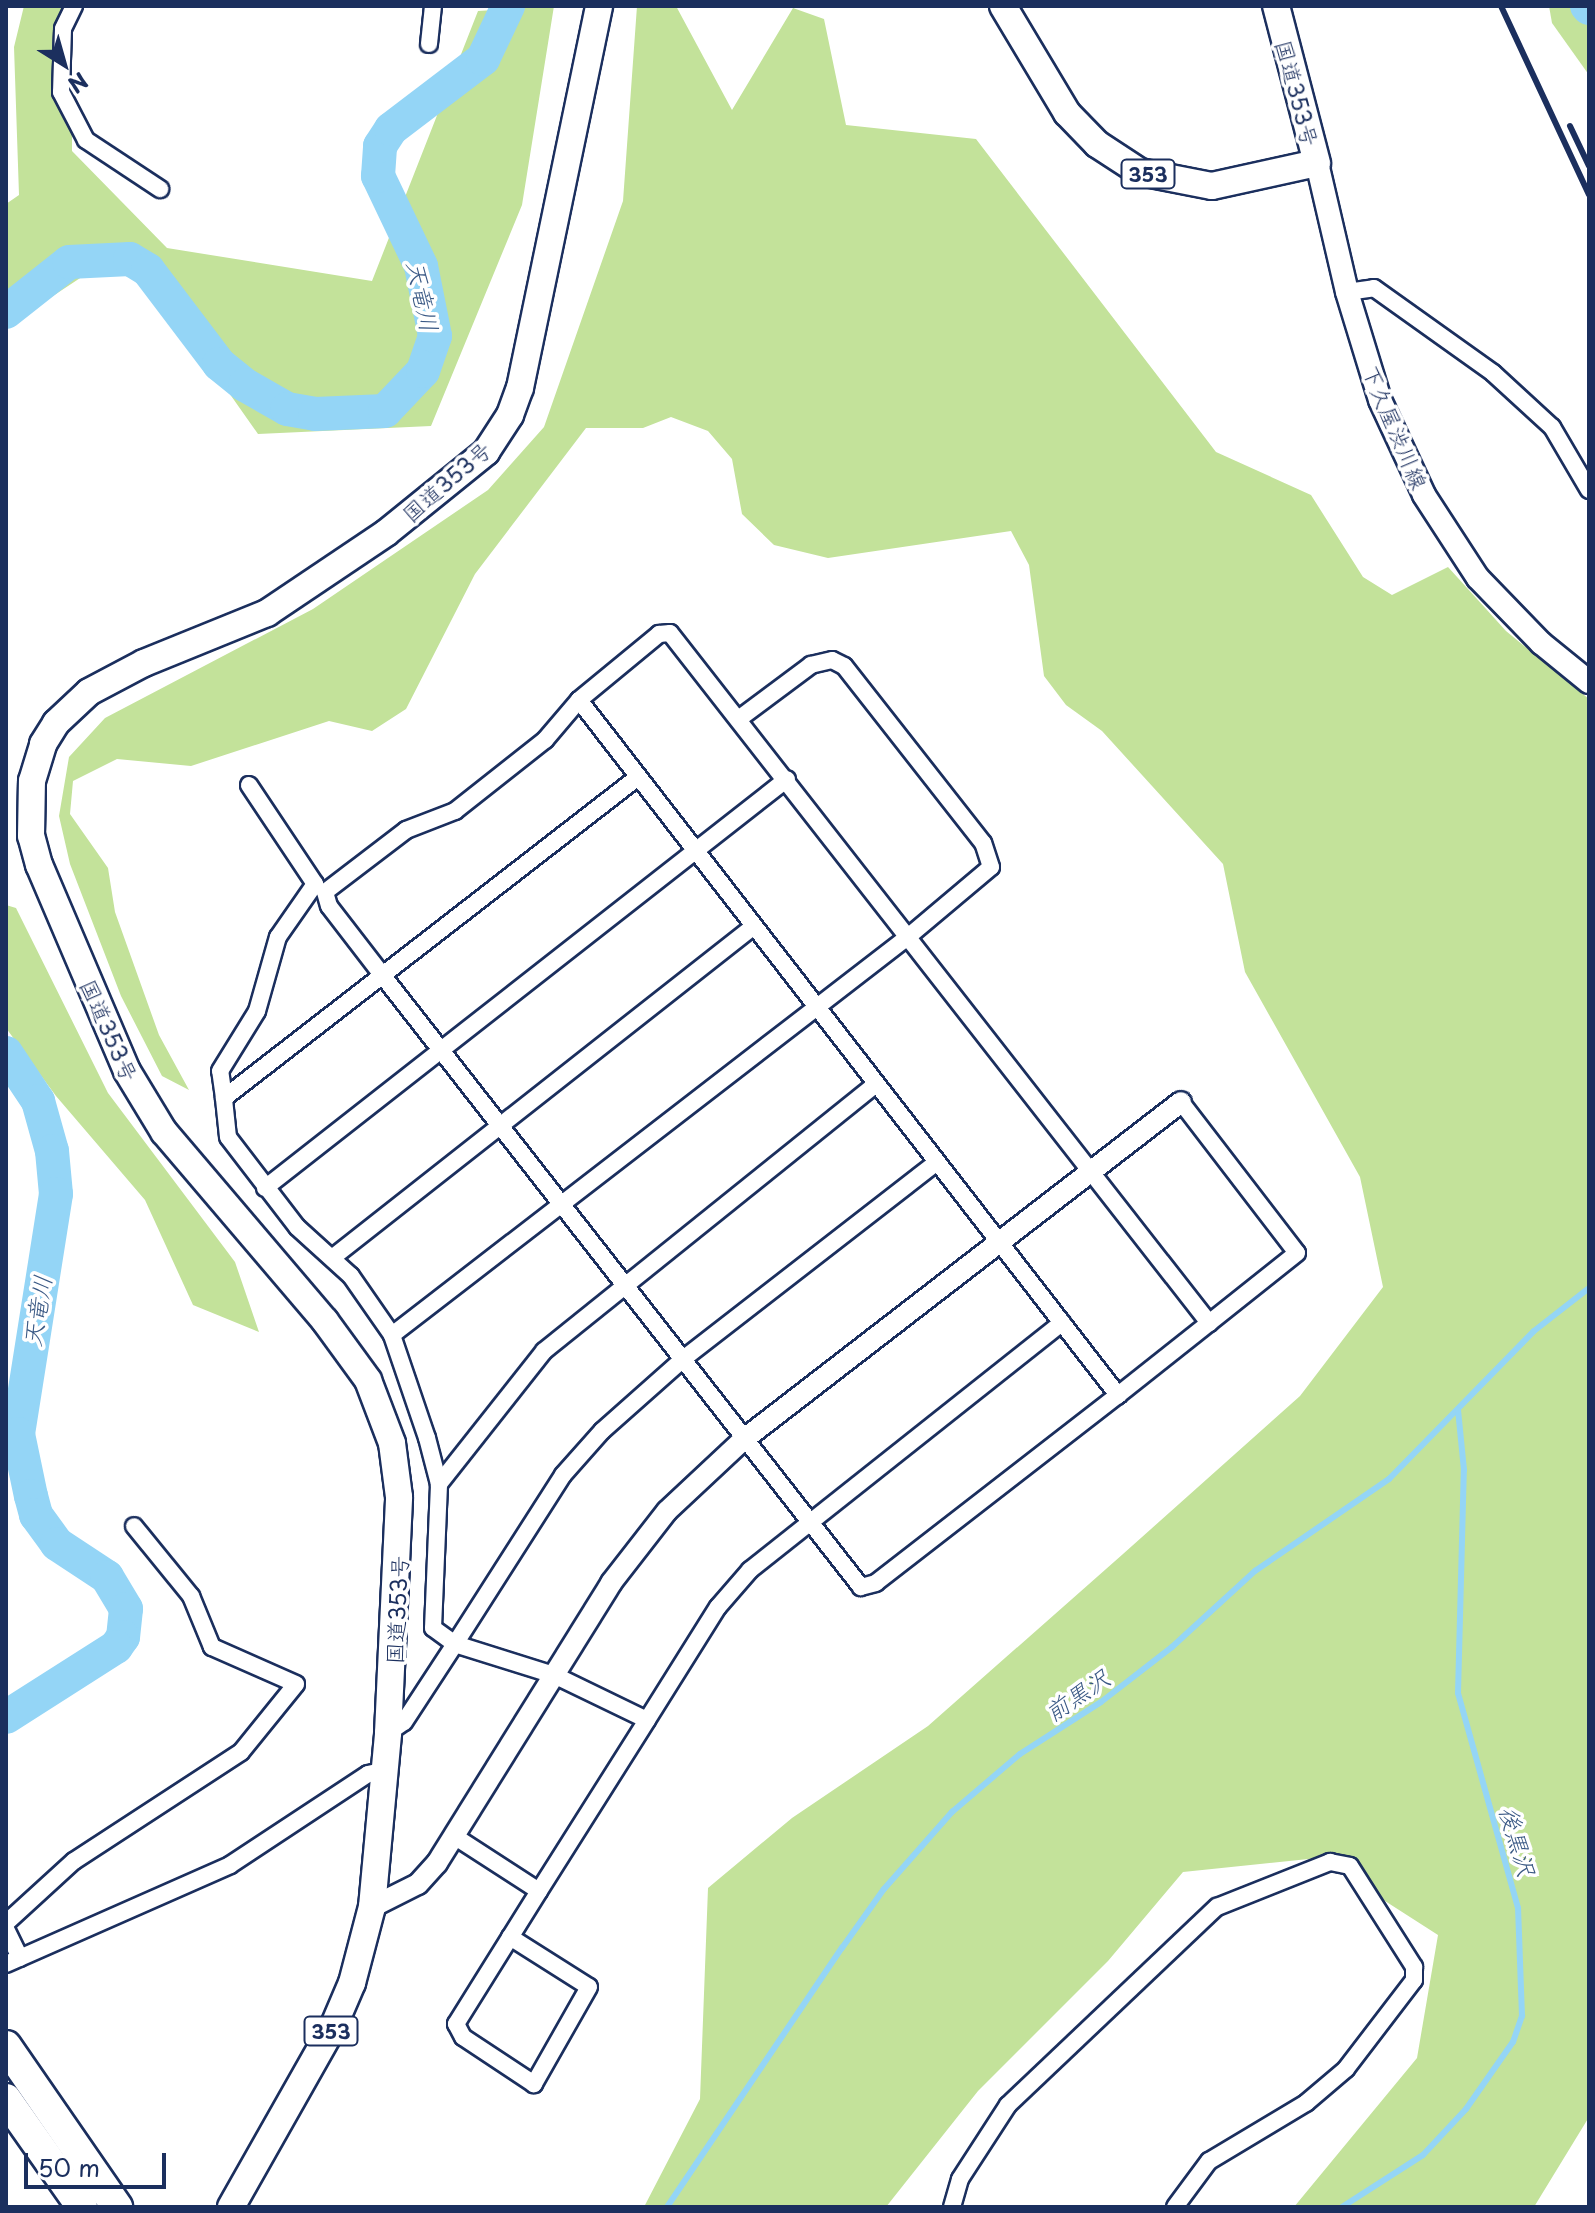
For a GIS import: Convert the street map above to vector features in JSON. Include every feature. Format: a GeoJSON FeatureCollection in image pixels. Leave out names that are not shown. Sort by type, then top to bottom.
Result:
{"type":"FeatureCollection","features":[{"type":"Feature","properties":{"kind":"highway","name":"国道353号"},"geometry":{"type":"LineString","coordinates":[[231,2207],[334,2025],[352,1983],[372,1907],[388,1733],[399,1497],[381,1409],[368,1380],[325,1321],[143,1103],[39,865],[31,836],[30,793],[43,744],[89,692],[292,597],[386,533],[486,452],[499,434],[520,388],[599,6]]}},
{"type":"Feature","properties":{"kind":"highway","name":"国道353号"},"geometry":{"type":"LineString","coordinates":[[1003,6],[1067,113],[1097,144],[1130,167],[1174,182],[1212,186],[1317,163],[1276,6]]}},
{"type":"Feature","properties":{"kind":"highway"},"geometry":{"type":"LineString","coordinates":[[6,2046],[117,2207]]}},
{"type":"Feature","properties":{"kind":"highway"},"geometry":{"type":"LineString","coordinates":[[6,2099],[82,2207]]}},
{"type":"Feature","properties":{"kind":"main road","name":"下久屋渋川線"},"geometry":{"type":"LineString","coordinates":[[1317,163],[1347,292],[1400,449],[1454,544],[1508,610],[1589,682]]}},
{"type":"Feature","properties":{"kind":"street"},"geometry":{"type":"LineString","coordinates":[[74,6],[63,29],[61,92],[86,140],[160,189]]}},
{"type":"Feature","properties":{"kind":"street"},"geometry":{"type":"LineString","coordinates":[[429,44],[433,6]]}},
{"type":"Feature","properties":{"kind":"street"},"geometry":{"type":"LineString","coordinates":[[1347,292],[1374,288],[1493,373],[1552,427],[1589,490]]}},
{"type":"Feature","properties":{"kind":"street"},"geometry":{"type":"LineString","coordinates":[[372,1907],[418,1884],[454,1836],[611,1583],[667,1511],[743,1440],[1091,1170],[1181,1102],[1297,1253],[1209,1323],[1118,1395],[870,1587],[855,1583],[743,1440],[682,1360],[621,1284],[329,906],[325,892],[406,830],[455,811],[545,740],[579,700],[665,632],[674,636],[740,718],[1091,1170],[1209,1323]]}},
{"type":"Feature","properties":{"kind":"street"},"geometry":{"type":"LineString","coordinates":[[392,1335],[909,936],[983,877],[991,867],[983,843],[844,666],[832,660],[811,665],[740,718]]}},
{"type":"Feature","properties":{"kind":"street"},"geometry":{"type":"LineString","coordinates":[[579,700],[1118,1395]]}},
{"type":"Feature","properties":{"kind":"street"},"geometry":{"type":"LineString","coordinates":[[224,1098],[638,777]]}},
{"type":"Feature","properties":{"kind":"street"},"geometry":{"type":"LineString","coordinates":[[265,1188],[787,779]]}},
{"type":"Feature","properties":{"kind":"street"},"geometry":{"type":"LineString","coordinates":[[249,785],[315,884],[278,937],[257,1011],[220,1071],[224,1098],[223,1127],[265,1188],[309,1240],[332,1258],[392,1335],[406,1365],[439,1484],[431,1606],[433,1628],[455,1644],[554,1675],[647,1720]]}},
{"type":"Feature","properties":{"kind":"street"},"geometry":{"type":"LineString","coordinates":[[332,1258],[754,926]]}},
{"type":"Feature","properties":{"kind":"street"},"geometry":{"type":"LineString","coordinates":[[439,1484],[544,1351],[621,1284],[876,1084]]}},
{"type":"Feature","properties":{"kind":"street"},"geometry":{"type":"LineString","coordinates":[[388,1733],[404,1722],[563,1475],[602,1431],[682,1360],[937,1162]]}},
{"type":"Feature","properties":{"kind":"street"},"geometry":{"type":"LineString","coordinates":[[510,1937],[589,1987],[534,2084],[463,2037],[456,2024],[510,1937],[718,1607],[807,1521],[1062,1323]]}},
{"type":"Feature","properties":{"kind":"street"},"geometry":{"type":"LineString","coordinates":[[6,1923],[74,1861],[241,1752],[296,1684],[212,1647],[191,1596],[134,1526]]}},
{"type":"Feature","properties":{"kind":"street"},"geometry":{"type":"LineString","coordinates":[[6,1929],[13,1961],[230,1865],[368,1774],[385,1770]]}},
{"type":"Feature","properties":{"kind":"street"},"geometry":{"type":"LineString","coordinates":[[454,1836],[539,1891]]}},
{"type":"Feature","properties":{"kind":"street"},"geometry":{"type":"LineString","coordinates":[[952,2207],[960,2179],[1008,2105],[1217,1907],[1330,1862],[1350,1866],[1414,1967],[1414,1980],[1346,2069],[1306,2103],[1209,2161],[1175,2207]]}},
{"type":"Feature","properties":{"kind":"green space"},"geometry":{"type":"Polygon","coordinates":[[[24,6],[72,6],[72,151],[167,248],[372,281],[478,11],[554,6],[522,205],[431,426],[258,434],[170,309],[115,255],[6,327],[6,204],[19,195],[14,47],[24,6]]]}},
{"type":"Feature","properties":{"kind":"green space"},"geometry":{"type":"Polygon","coordinates":[[[637,6],[676,6],[732,110],[793,8],[824,19],[846,125],[976,139],[1216,452],[1311,495],[1363,577],[1392,595],[1448,567],[1506,631],[1589,699],[1589,2117],[1534,2207],[1294,2207],[1417,2058],[1438,1935],[1318,1858],[1183,1872],[1108,1961],[978,2091],[886,2207],[644,2207],[700,2099],[708,1888],[792,1818],[928,1726],[1123,1554],[1300,1396],[1383,1287],[1360,1177],[1245,972],[1223,864],[1102,731],[1066,705],[1044,676],[1029,565],[1011,531],[828,558],[774,545],[742,514],[732,459],[708,431],[671,417],[643,428],[586,428],[475,574],[406,709],[372,731],[329,721],[191,766],[117,759],[73,781],[70,814],[108,868],[115,912],[159,1035],[189,1090],[162,1076],[121,996],[70,864],[59,816],[69,757],[105,718],[313,609],[488,490],[544,427],[623,201],[637,6]]]}},
{"type":"Feature","properties":{"kind":"green space"},"geometry":{"type":"Polygon","coordinates":[[[1549,6],[1589,6],[1589,75],[1552,23],[1549,6]]]}},
{"type":"Feature","properties":{"kind":"green space"},"geometry":{"type":"Polygon","coordinates":[[[6,905],[16,908],[108,1093],[235,1262],[259,1332],[193,1305],[145,1200],[56,1096],[6,1028],[6,905]]]}},
{"type":"Feature","properties":{"kind":"waterway","name":"天竜川"},"geometry":{"type":"LineString","coordinates":[[6,312],[69,262],[130,259],[148,270],[219,364],[245,385],[287,409],[315,414],[385,411],[423,371],[435,336],[421,266],[378,176],[380,146],[391,129],[483,59],[508,6]]}},
{"type":"Feature","properties":{"kind":"waterway","name":"天竜川"},"geometry":{"type":"LineString","coordinates":[[6,1053],[38,1101],[52,1151],[56,1194],[18,1434],[31,1496],[36,1515],[57,1544],[107,1577],[126,1609],[123,1637],[116,1647],[6,1717]]}},
{"type":"Feature","properties":{"kind":"waterway","name":"前黒沢"},"geometry":{"type":"LineString","coordinates":[[667,2207],[884,1889],[952,1812],[1020,1754],[1101,1702],[1172,1647],[1255,1571],[1389,1479],[1534,1331],[1589,1288]]}},
{"type":"Feature","properties":{"kind":"waterway","name":"後黒沢"},"geometry":{"type":"LineString","coordinates":[[1342,2207],[1423,2155],[1466,2109],[1513,2042],[1522,2016],[1518,1908],[1458,1693],[1464,1470],[1458,1410]]}},
{"type":"Feature","properties":{"kind":"railway"},"geometry":{"type":"LineString","coordinates":[[1501,6],[1589,195]]}},
{"type":"Feature","properties":{"kind":"railway"},"geometry":{"type":"LineString","coordinates":[[1570,126],[1589,166]]}}]}
